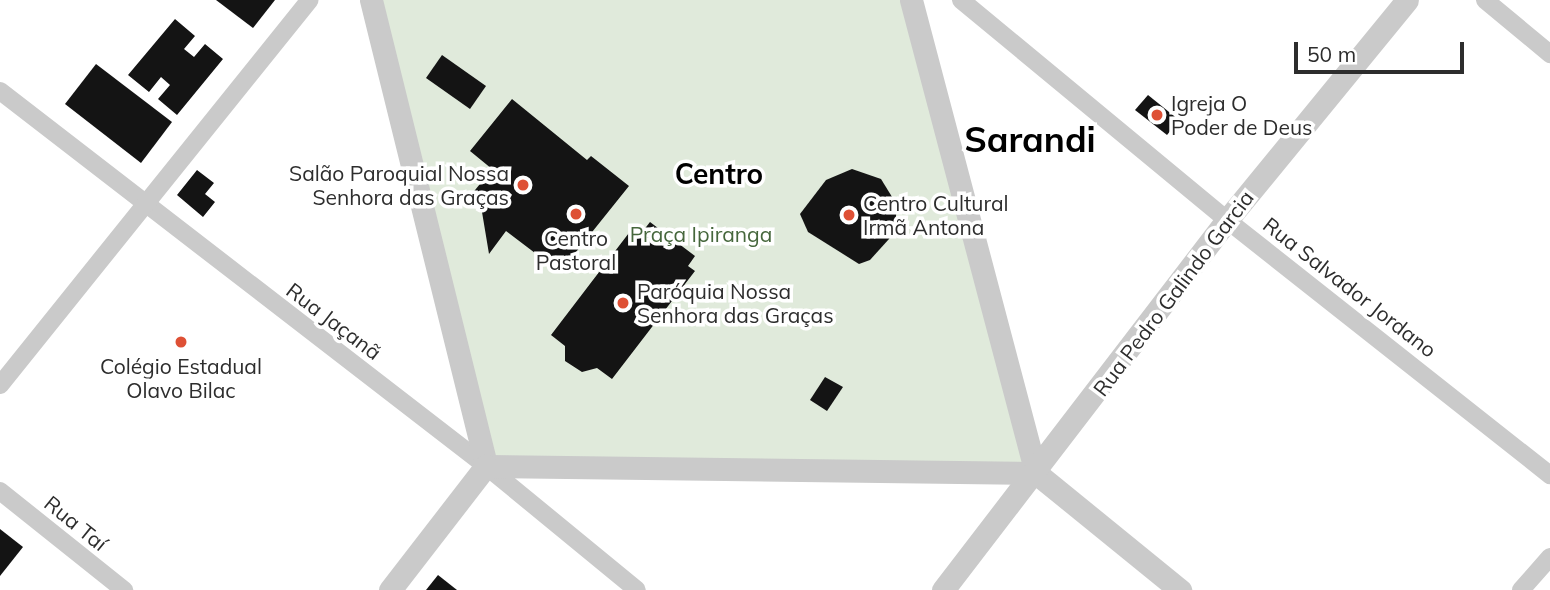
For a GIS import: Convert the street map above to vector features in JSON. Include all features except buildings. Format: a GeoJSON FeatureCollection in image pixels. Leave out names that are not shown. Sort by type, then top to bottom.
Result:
{"type":"FeatureCollection","features":[{"type":"Feature","properties":{"kind":"street"},"geometry":{"type":"LineString","coordinates":[[0,385],[309,0]]}},
{"type":"Feature","properties":{"kind":"street"},"geometry":{"type":"LineString","coordinates":[[371,0],[486,466]]}},
{"type":"Feature","properties":{"kind":"street"},"geometry":{"type":"LineString","coordinates":[[911,0],[1037,473],[1180,590]]}},
{"type":"Feature","properties":{"kind":"street","name":"Rua Salvador Jordano"},"geometry":{"type":"LineString","coordinates":[[961,0],[1227,220],[1550,475]]}},
{"type":"Feature","properties":{"kind":"street","name":"Rua Pedro Galindo Garcia"},"geometry":{"type":"LineString","coordinates":[[943,590],[1037,473],[1227,220],[1407,0]]}},
{"type":"Feature","properties":{"kind":"street"},"geometry":{"type":"LineString","coordinates":[[1485,0],[1550,54]]}},
{"type":"Feature","properties":{"kind":"street","name":"Rua Jaçanã"},"geometry":{"type":"LineString","coordinates":[[0,91],[486,466],[637,590]]}},
{"type":"Feature","properties":{"kind":"street"},"geometry":{"type":"LineString","coordinates":[[486,466],[1037,473]]}},
{"type":"Feature","properties":{"kind":"street"},"geometry":{"type":"LineString","coordinates":[[390,590],[486,466]]}},
{"type":"Feature","properties":{"kind":"street","name":"Rua Taí"},"geometry":{"type":"LineString","coordinates":[[0,491],[124,590]]}},
{"type":"Feature","properties":{"kind":"street"},"geometry":{"type":"LineString","coordinates":[[1521,590],[1550,557]]}},
{"type":"Feature","properties":{"kind":"green space","name":"Praça Ipiranga"},"geometry":{"type":"Polygon","coordinates":[[[371,0],[911,0],[1036,473],[486,466],[371,0]]]}},
{"type":"Feature","properties":{"kind":"place","name":"Igreja O Poder de Deus"},"geometry":{"type":"Point","coordinates":[1157,115]}},
{"type":"Feature","properties":{"kind":"place","name":"Salão Paroquial Nossa Senhora das Graças"},"geometry":{"type":"Point","coordinates":[523,185]}},
{"type":"Feature","properties":{"kind":"place","name":"Centro Pastoral"},"geometry":{"type":"Point","coordinates":[576,214]}},
{"type":"Feature","properties":{"kind":"place","name":"Centro Cultural Irmã Antona"},"geometry":{"type":"Point","coordinates":[849,215]}},
{"type":"Feature","properties":{"kind":"place","name":"Paróquia Nossa Senhora das Graças"},"geometry":{"type":"Point","coordinates":[623,303]}},
{"type":"Feature","properties":{"kind":"place","name":"Colégio Estadual Olavo Bilac"},"geometry":{"type":"Point","coordinates":[181,342]}},
{"type":"Feature","properties":{"kind":"district","name":"Sarandi"},"geometry":{"type":"Point","coordinates":[1030,139]}},
{"type":"Feature","properties":{"kind":"district","name":"Centro"},"geometry":{"type":"Point","coordinates":[719,174]}}]}
